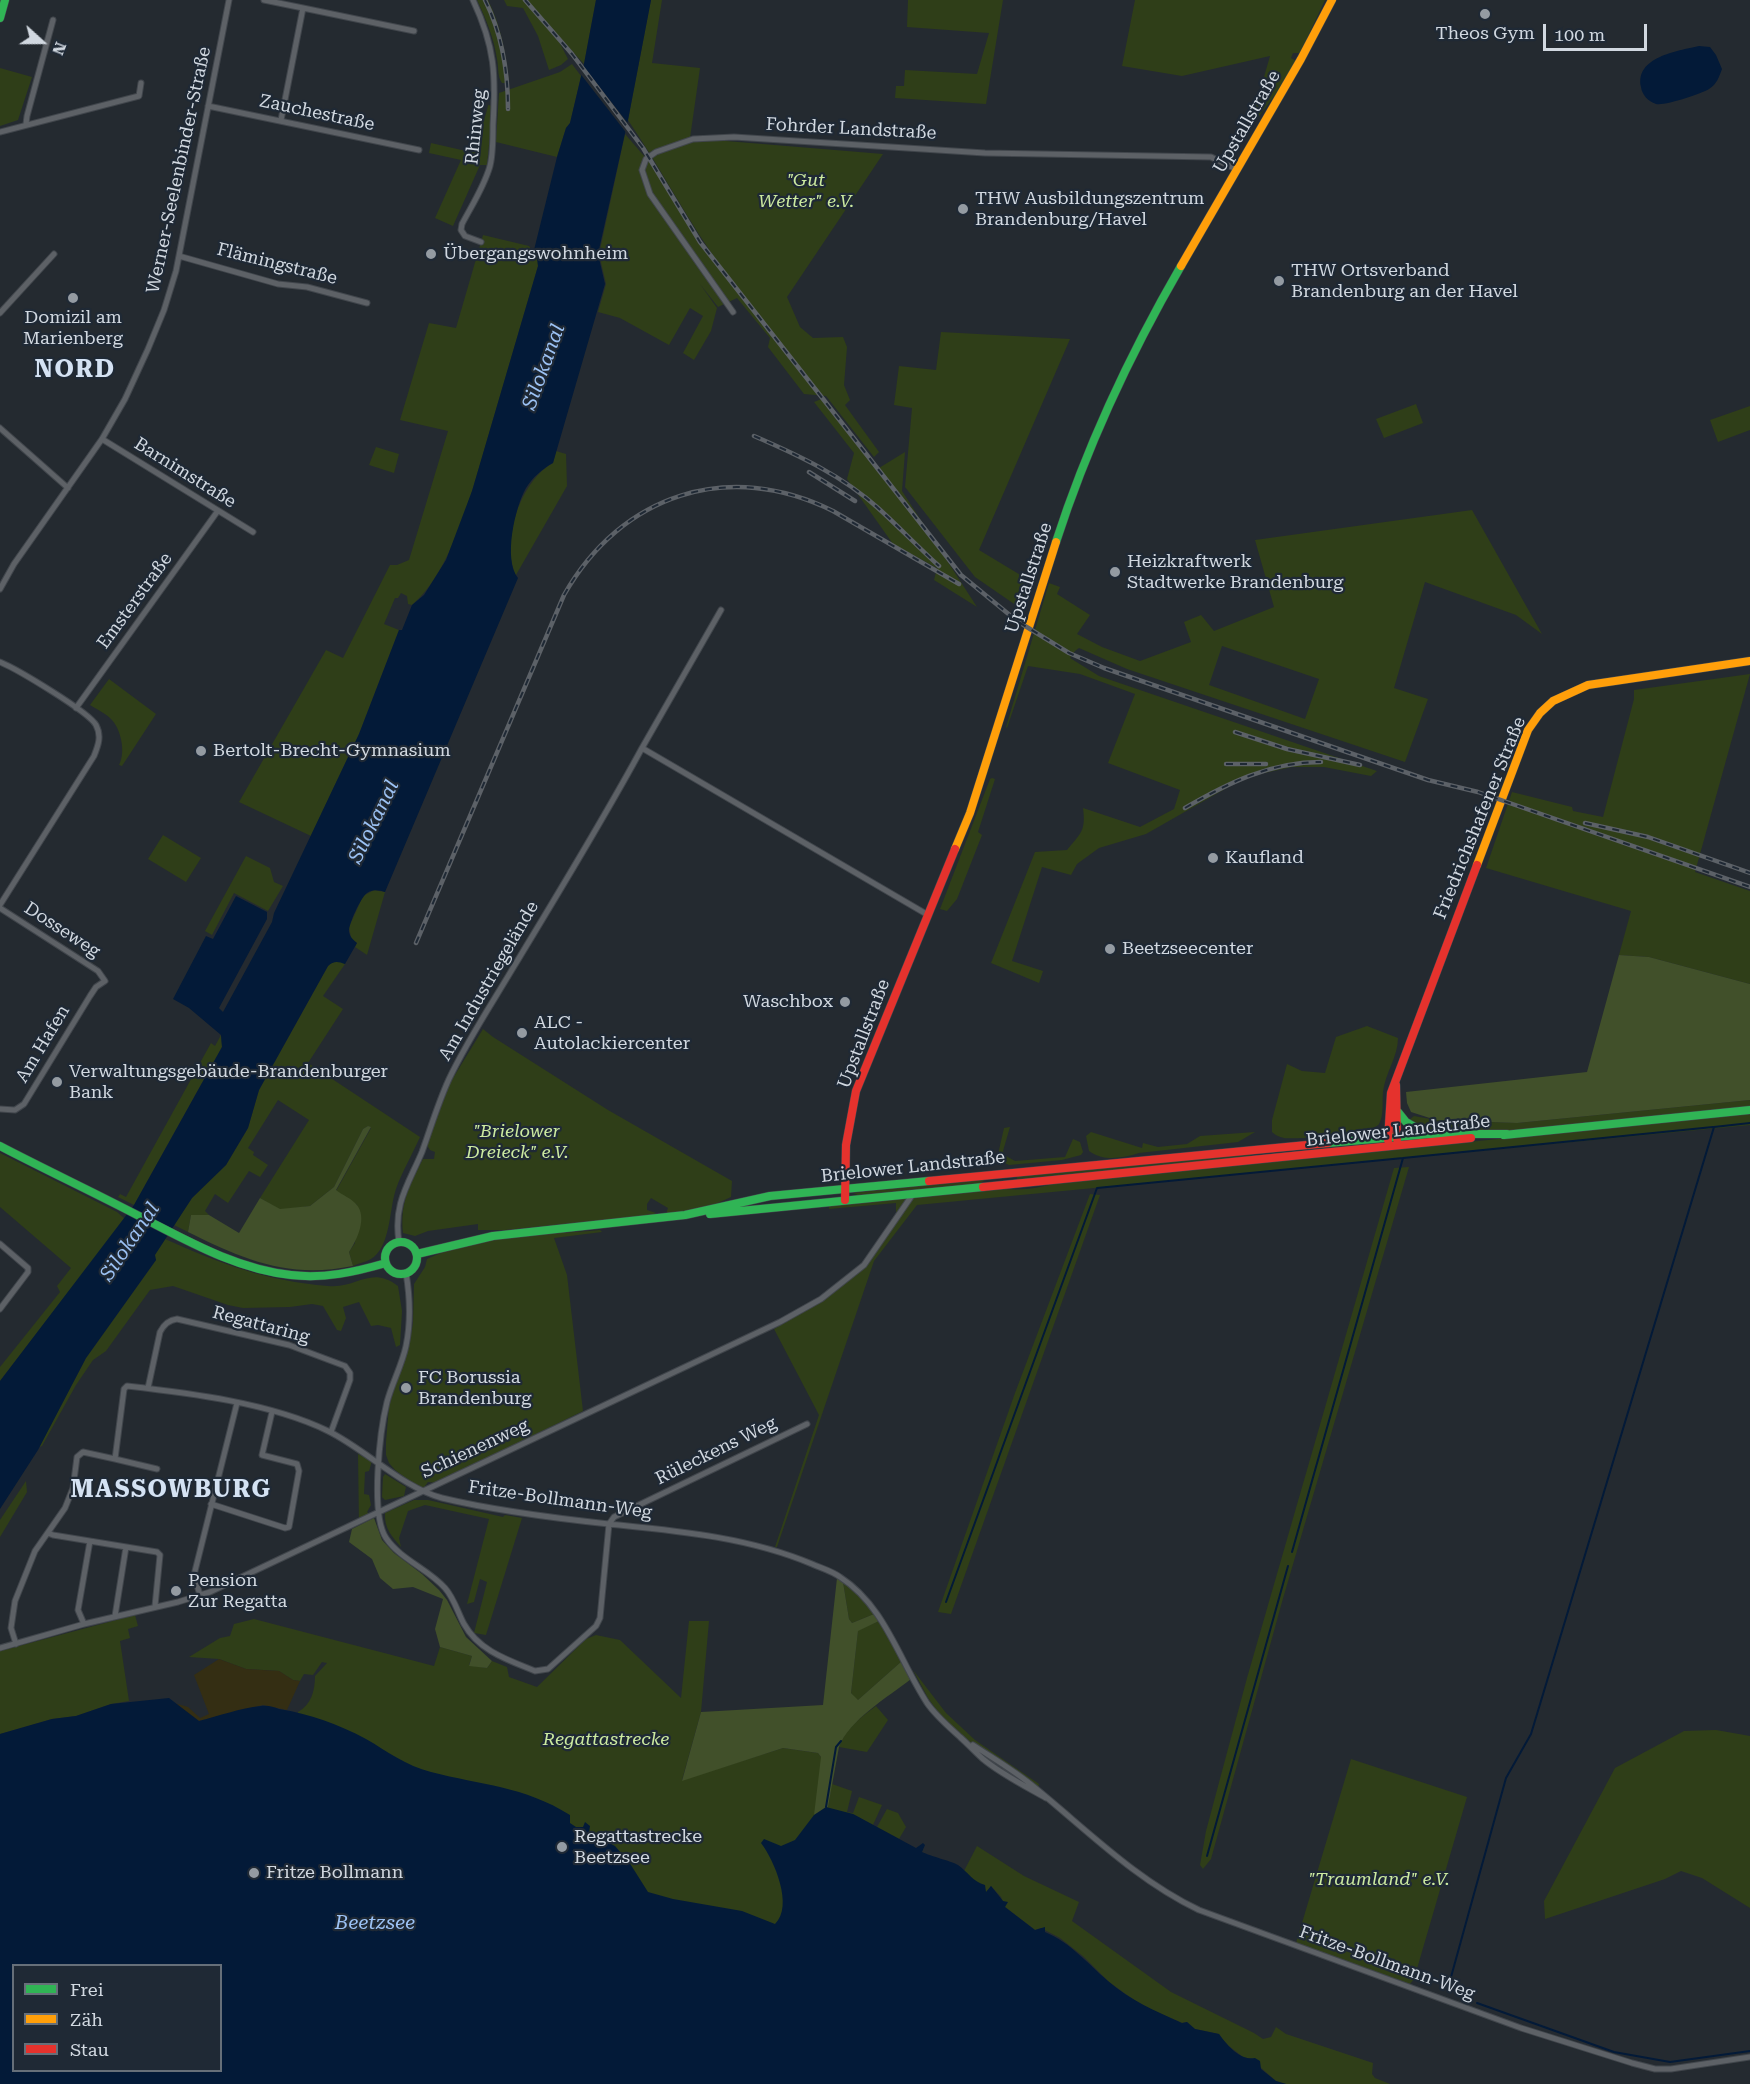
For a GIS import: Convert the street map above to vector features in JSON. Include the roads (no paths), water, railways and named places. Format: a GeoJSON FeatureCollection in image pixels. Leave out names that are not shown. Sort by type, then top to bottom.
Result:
{"type":"FeatureCollection","features":[{"type":"Feature","properties":{"kind":"main road"},"geometry":{"type":"LineString","coordinates":[[0,18],[5,0]]}},
{"type":"Feature","properties":{"kind":"main road","name":"Upstallstraße"},"geometry":{"type":"LineString","coordinates":[[845,1200],[845,1144],[856,1090],[970,813],[1069,502],[1100,425],[1145,328],[1301,59],[1332,0]]}},
{"type":"Feature","properties":{"kind":"main road","name":"Friedrichshafener Straße"},"geometry":{"type":"LineString","coordinates":[[1389,1147],[1390,1093],[1396,1074],[1528,730],[1536,717],[1555,699],[1588,685],[1750,661]]}},
{"type":"Feature","properties":{"kind":"main road","name":"Friedrichshafener Straße"},"geometry":{"type":"LineString","coordinates":[[1396,1074],[1398,1146]]}},
{"type":"Feature","properties":{"kind":"main road"},"geometry":{"type":"LineString","coordinates":[[1396,1110],[1405,1122],[1430,1134]]}},
{"type":"Feature","properties":{"kind":"main road"},"geometry":{"type":"LineString","coordinates":[[1507,1134],[1750,1110]]}},
{"type":"Feature","properties":{"kind":"main road","name":"Brielower Landstraße"},"geometry":{"type":"LineString","coordinates":[[685,1215],[1507,1134]]}},
{"type":"Feature","properties":{"kind":"main road","name":"Brielower Landstraße"},"geometry":{"type":"LineString","coordinates":[[417,1254],[493,1236],[685,1215],[750,1199],[1397,1136],[1507,1134]]}},
{"type":"Feature","properties":{"kind":"main road"},"geometry":{"type":"LineString","coordinates":[[0,1146],[176,1236],[240,1264],[293,1276],[333,1276],[386,1263]]}},
{"type":"Feature","properties":{"kind":"main road"},"geometry":{"type":"LineString","coordinates":[[399,1242],[411,1246],[417,1254],[414,1267],[406,1273],[394,1273],[386,1263],[388,1250],[399,1242]]}},
{"type":"Feature","properties":{"kind":"street","name":"Werner-Seelenbinder-Straße"},"geometry":{"type":"LineString","coordinates":[[0,589],[14,564],[102,439],[125,399],[164,310],[179,255],[229,0]]}},
{"type":"Feature","properties":{"kind":"street"},"geometry":{"type":"LineString","coordinates":[[264,0],[414,31]]}},
{"type":"Feature","properties":{"kind":"street","name":"Rhinweg"},"geometry":{"type":"LineString","coordinates":[[473,0],[486,30],[493,58],[496,85],[490,165],[461,230],[465,236],[481,242]]}},
{"type":"Feature","properties":{"kind":"street"},"geometry":{"type":"LineString","coordinates":[[281,120],[303,8]]}},
{"type":"Feature","properties":{"kind":"street"},"geometry":{"type":"LineString","coordinates":[[26,124],[53,20]]}},
{"type":"Feature","properties":{"kind":"street"},"geometry":{"type":"LineString","coordinates":[[0,132],[139,96],[141,83]]}},
{"type":"Feature","properties":{"kind":"street","name":"Zauchestraße"},"geometry":{"type":"LineString","coordinates":[[208,106],[419,150]]}},
{"type":"Feature","properties":{"kind":"street","name":"Fohrder Landstraße"},"geometry":{"type":"LineString","coordinates":[[733,312],[650,194],[642,170],[646,159],[656,152],[693,139],[734,137],[986,153],[1210,157],[1236,169]]}},
{"type":"Feature","properties":{"kind":"street"},"geometry":{"type":"LineString","coordinates":[[0,313],[54,254]]}},
{"type":"Feature","properties":{"kind":"street","name":"Flämingstraße"},"geometry":{"type":"LineString","coordinates":[[179,255],[279,284],[307,286],[367,303]]}},
{"type":"Feature","properties":{"kind":"street"},"geometry":{"type":"LineString","coordinates":[[0,428],[68,488]]}},
{"type":"Feature","properties":{"kind":"street","name":"Barnimstraße"},"geometry":{"type":"LineString","coordinates":[[102,439],[252,532]]}},
{"type":"Feature","properties":{"kind":"street","name":"Emsterstraße"},"geometry":{"type":"LineString","coordinates":[[76,708],[218,512]]}},
{"type":"Feature","properties":{"kind":"street","name":"Am Industriegelände"},"geometry":{"type":"LineString","coordinates":[[399,1242],[397,1220],[399,1204],[404,1188],[422,1152],[435,1111],[449,1079],[617,795],[721,610]]}},
{"type":"Feature","properties":{"kind":"street"},"geometry":{"type":"LineString","coordinates":[[0,662],[29,677],[85,713],[96,726],[99,740],[97,750],[0,907]]}},
{"type":"Feature","properties":{"kind":"street"},"geometry":{"type":"LineString","coordinates":[[642,748],[928,915]]}},
{"type":"Feature","properties":{"kind":"street","name":"Dosseweg"},"geometry":{"type":"LineString","coordinates":[[0,907],[98,971],[105,981]]}},
{"type":"Feature","properties":{"kind":"street","name":"Am Hafen"},"geometry":{"type":"LineString","coordinates":[[0,1109],[15,1110],[24,1104],[90,996],[96,987],[105,981]]}},
{"type":"Feature","properties":{"kind":"street","name":"Schienenweg"},"geometry":{"type":"LineString","coordinates":[[0,1648],[210,1592],[780,1322],[821,1299],[870,1258],[912,1194]]}},
{"type":"Feature","properties":{"kind":"street"},"geometry":{"type":"LineString","coordinates":[[0,1244],[28,1268],[0,1309]]}},
{"type":"Feature","properties":{"kind":"street"},"geometry":{"type":"LineString","coordinates":[[406,1273],[409,1289],[409,1324],[406,1347],[387,1403],[380,1442],[377,1511],[379,1523],[386,1538],[402,1554],[446,1589],[471,1636],[495,1654],[541,1671],[549,1669],[596,1626],[600,1618],[609,1524]]}},
{"type":"Feature","properties":{"kind":"street","name":"Regattaring"},"geometry":{"type":"LineString","coordinates":[[148,1388],[160,1332],[164,1325],[172,1320],[177,1319],[289,1345],[345,1366],[350,1373],[351,1380],[331,1432]]}},
{"type":"Feature","properties":{"kind":"street","name":"Fritze-Bollmann-Weg"},"geometry":{"type":"LineString","coordinates":[[115,1459],[124,1389],[127,1386],[148,1388],[237,1403],[315,1425],[331,1432],[421,1491],[441,1498],[542,1516],[689,1533],[774,1549],[838,1575],[854,1587],[871,1606],[891,1637],[926,1702],[939,1719],[962,1738],[1027,1782],[1152,1883],[1199,1910],[1521,2028],[1632,2064],[1655,2069],[1671,2069],[1750,2057]]}},
{"type":"Feature","properties":{"kind":"street"},"geometry":{"type":"LineString","coordinates":[[200,1595],[194,1575],[237,1403]]}},
{"type":"Feature","properties":{"kind":"street"},"geometry":{"type":"LineString","coordinates":[[211,1504],[285,1528],[289,1527],[299,1471],[297,1464],[262,1455],[272,1412]]}},
{"type":"Feature","properties":{"kind":"street","name":"Rüleckens Weg"},"geometry":{"type":"LineString","coordinates":[[609,1524],[614,1518],[807,1424]]}},
{"type":"Feature","properties":{"kind":"street"},"geometry":{"type":"LineString","coordinates":[[16,1644],[11,1628],[15,1600],[29,1562],[65,1508],[73,1488],[77,1457],[83,1452],[157,1469]]}},
{"type":"Feature","properties":{"kind":"street"},"geometry":{"type":"LineString","coordinates":[[48,1533],[157,1552],[160,1555],[155,1606]]}},
{"type":"Feature","properties":{"kind":"street"},"geometry":{"type":"LineString","coordinates":[[84,1624],[78,1610],[90,1541]]}},
{"type":"Feature","properties":{"kind":"street"},"geometry":{"type":"LineString","coordinates":[[115,1616],[126,1547]]}},
{"type":"Feature","properties":{"kind":"water","name":"Silokanal"},"geometry":{"type":"Polygon","coordinates":[[[596,0],[651,0],[628,120],[598,254],[605,284],[553,463],[532,480],[518,508],[512,533],[511,559],[518,578],[385,892],[376,890],[367,893],[355,911],[349,932],[357,943],[345,964],[336,962],[328,966],[259,1090],[248,1128],[226,1165],[192,1198],[155,1255],[156,1260],[86,1358],[38,1450],[0,1509],[0,1381],[134,1205],[222,1047],[221,1035],[189,1008],[173,999],[206,936],[213,939],[236,896],[267,912],[267,919],[219,1008],[223,1012],[272,922],[274,913],[359,734],[399,630],[402,630],[412,605],[424,595],[446,560],[472,491],[538,266],[534,250],[557,157],[566,128],[570,123],[596,0]]]}},
{"type":"Feature","properties":{"kind":"water"},"geometry":{"type":"Polygon","coordinates":[[[1699,46],[1710,47],[1722,69],[1714,85],[1699,94],[1667,103],[1656,104],[1650,101],[1642,90],[1641,77],[1644,69],[1651,62],[1669,53],[1699,46]]]}},
{"type":"Feature","properties":{"kind":"water","name":"Beetzsee"},"geometry":{"type":"Polygon","coordinates":[[[169,1698],[199,1721],[237,1710],[263,1706],[324,1720],[366,1739],[413,1766],[502,1787],[553,1805],[570,1815],[570,1823],[576,1827],[583,1827],[585,1822],[590,1826],[589,1833],[615,1846],[629,1862],[648,1892],[673,1899],[742,1911],[775,1924],[783,1906],[780,1883],[761,1843],[764,1839],[781,1846],[795,1840],[814,1815],[826,1807],[853,1814],[916,1848],[923,1843],[925,1845],[922,1852],[958,1865],[985,1885],[986,1892],[991,1886],[1003,1901],[1008,1902],[1005,1907],[1035,1930],[1045,1927],[1045,1932],[1071,1948],[1125,1994],[1172,2019],[1182,2023],[1187,2022],[1195,2029],[1219,2034],[1239,2055],[1260,2061],[1261,2069],[1276,2081],[1286,2084],[0,2084],[0,1734],[52,1719],[76,1716],[111,1704],[169,1698]]]}},
{"type":"Feature","properties":{"kind":"waterway"},"geometry":{"type":"LineString","coordinates":[[1451,1977],[1506,1778],[1531,1734],[1714,1127],[1750,1123]]}},
{"type":"Feature","properties":{"kind":"waterway"},"geometry":{"type":"LineString","coordinates":[[1292,1552],[1403,1158],[1713,1127]]}},
{"type":"Feature","properties":{"kind":"waterway"},"geometry":{"type":"LineString","coordinates":[[946,1602],[1097,1188],[1403,1158]]}},
{"type":"Feature","properties":{"kind":"waterway"},"geometry":{"type":"LineString","coordinates":[[1207,1856],[1288,1566]]}},
{"type":"Feature","properties":{"kind":"waterway"},"geometry":{"type":"LineString","coordinates":[[826,1807],[836,1747],[841,1741]]}},
{"type":"Feature","properties":{"kind":"waterway"},"geometry":{"type":"LineString","coordinates":[[1477,2003],[1614,2052],[1670,2062],[1750,2051]]}},
{"type":"Feature","properties":{"kind":"railway"},"geometry":{"type":"LineString","coordinates":[[485,0],[496,26],[503,53],[508,109]]}},
{"type":"Feature","properties":{"kind":"railway"},"geometry":{"type":"LineString","coordinates":[[525,0],[572,54],[643,148],[700,242],[961,575],[1017,621],[1069,653],[1104,668],[1428,780],[1478,792],[1750,887]]}},
{"type":"Feature","properties":{"kind":"railway"},"geometry":{"type":"LineString","coordinates":[[754,436],[803,459],[850,486],[878,508],[939,566]]}},
{"type":"Feature","properties":{"kind":"railway"},"geometry":{"type":"LineString","coordinates":[[809,472],[855,501]]}},
{"type":"Feature","properties":{"kind":"railway"},"geometry":{"type":"LineString","coordinates":[[416,943],[564,595],[588,560],[615,532],[647,510],[681,496],[717,488],[755,488],[794,496],[833,511],[959,584]]}},
{"type":"Feature","properties":{"kind":"railway"},"geometry":{"type":"LineString","coordinates":[[1235,732],[1287,749],[1360,765]]}},
{"type":"Feature","properties":{"kind":"railway"},"geometry":{"type":"LineString","coordinates":[[1185,808],[1233,782],[1267,770],[1321,762]]}},
{"type":"Feature","properties":{"kind":"railway"},"geometry":{"type":"LineString","coordinates":[[1226,764],[1266,764]]}},
{"type":"Feature","properties":{"kind":"railway"},"geometry":{"type":"LineString","coordinates":[[1585,823],[1648,837],[1750,873]]}},
{"type":"Feature","properties":{"kind":"place","name":"Theos Gym"},"geometry":{"type":"Point","coordinates":[1485,14]}},
{"type":"Feature","properties":{"kind":"place","name":"THW Ausbildungszentrum Brandenburg/Havel"},"geometry":{"type":"Point","coordinates":[963,209]}},
{"type":"Feature","properties":{"kind":"place","name":"Übergangswohnheim"},"geometry":{"type":"Point","coordinates":[431,254]}},
{"type":"Feature","properties":{"kind":"place","name":"THW Ortsverband Brandenburg an der Havel"},"geometry":{"type":"Point","coordinates":[1279,281]}},
{"type":"Feature","properties":{"kind":"place","name":"Domizil am Marienberg"},"geometry":{"type":"Point","coordinates":[73,298]}},
{"type":"Feature","properties":{"kind":"place","name":"Heizkraftwerk Stadtwerke Brandenburg"},"geometry":{"type":"Point","coordinates":[1115,572]}},
{"type":"Feature","properties":{"kind":"place","name":"Bertolt-Brecht-Gymnasium"},"geometry":{"type":"Point","coordinates":[201,751]}},
{"type":"Feature","properties":{"kind":"place","name":"Kaufland"},"geometry":{"type":"Point","coordinates":[1213,858]}},
{"type":"Feature","properties":{"kind":"place","name":"Beetzseecenter"},"geometry":{"type":"Point","coordinates":[1110,949]}},
{"type":"Feature","properties":{"kind":"place","name":"Waschbox"},"geometry":{"type":"Point","coordinates":[845,1002]}},
{"type":"Feature","properties":{"kind":"place","name":"ALC - Autolackiercenter"},"geometry":{"type":"Point","coordinates":[522,1033]}},
{"type":"Feature","properties":{"kind":"place","name":"Verwaltungsgebäude-Brandenburger Bank"},"geometry":{"type":"Point","coordinates":[57,1082]}},
{"type":"Feature","properties":{"kind":"place","name":"FC Borussia Brandenburg"},"geometry":{"type":"Point","coordinates":[406,1388]}},
{"type":"Feature","properties":{"kind":"place","name":"Pension Zur Regatta"},"geometry":{"type":"Point","coordinates":[176,1591]}},
{"type":"Feature","properties":{"kind":"place","name":"Regattastrecke Beetzsee"},"geometry":{"type":"Point","coordinates":[562,1847]}},
{"type":"Feature","properties":{"kind":"place","name":"Fritze Bollmann"},"geometry":{"type":"Point","coordinates":[254,1873]}},
{"type":"Feature","properties":{"kind":"district","name":"NORD"},"geometry":{"type":"Point","coordinates":[75,370]}},
{"type":"Feature","properties":{"kind":"district","name":"MASSOWBURG"},"geometry":{"type":"Point","coordinates":[171,1490]}},
{"type":"Feature","properties":{"kind":"park label","name":"\"Gut Wetter\" e.V."},"geometry":{"type":"Point","coordinates":[806,192]}},
{"type":"Feature","properties":{"kind":"park label","name":"\"Brielower Dreieck\" e.V."},"geometry":{"type":"Point","coordinates":[517,1142]}},
{"type":"Feature","properties":{"kind":"park label","name":"Regattastrecke"},"geometry":{"type":"Point","coordinates":[606,1740]}},
{"type":"Feature","properties":{"kind":"park label","name":"\"Traumland\" e.V."},"geometry":{"type":"Point","coordinates":[1379,1880]}}]}
